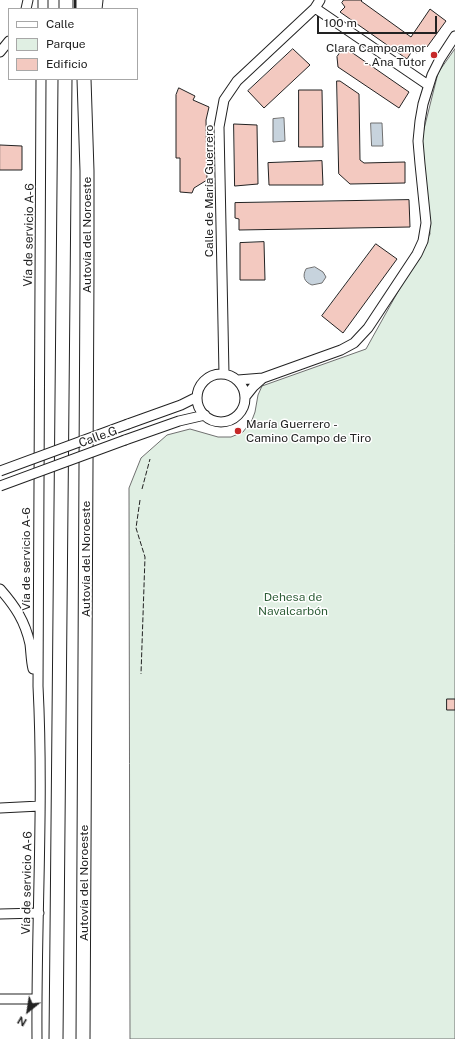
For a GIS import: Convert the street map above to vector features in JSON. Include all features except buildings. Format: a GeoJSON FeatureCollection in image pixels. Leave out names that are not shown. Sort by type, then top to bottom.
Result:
{"type":"FeatureCollection","features":[{"type":"Feature","properties":{"kind":"highway","name":"Autovía del Noroeste"},"geometry":{"type":"LineString","coordinates":[[56,1039],[65,80]]}},
{"type":"Feature","properties":{"kind":"highway","name":"Autovía del Noroeste"},"geometry":{"type":"LineString","coordinates":[[83,1039],[87,171],[84,80]]}},
{"type":"Feature","properties":{"kind":"highway"},"geometry":{"type":"LineString","coordinates":[[86,492],[90,478],[92,80]]}},
{"type":"Feature","properties":{"kind":"highway"},"geometry":{"type":"LineString","coordinates":[[84,1001],[88,1039]]}},
{"type":"Feature","properties":{"kind":"street","name":"Calle de María Guerrero"},"geometry":{"type":"LineString","coordinates":[[224,374],[219,127],[224,100],[237,81],[315,8],[320,0]]}},
{"type":"Feature","properties":{"kind":"street"},"geometry":{"type":"LineString","coordinates":[[315,8],[428,86]]}},
{"type":"Feature","properties":{"kind":"street"},"geometry":{"type":"LineString","coordinates":[[238,380],[263,378],[342,350],[354,343],[368,328],[418,254],[423,241],[426,223],[418,141],[420,121],[428,86],[440,59],[455,36]]}},
{"type":"Feature","properties":{"kind":"street"},"geometry":{"type":"LineString","coordinates":[[0,52],[8,42]]}},
{"type":"Feature","properties":{"kind":"street","name":"Vía de servicio A-6"},"geometry":{"type":"LineString","coordinates":[[37,1039],[40,806],[40,730],[38,686],[42,80]]}},
{"type":"Feature","properties":{"kind":"street"},"geometry":{"type":"LineString","coordinates":[[217,374],[224,374],[238,380],[244,390],[245,397],[242,409],[233,418],[226,421],[212,419],[205,415],[199,407],[197,397],[199,388],[206,379],[217,374]]}},
{"type":"Feature","properties":{"kind":"street"},"geometry":{"type":"LineString","coordinates":[[245,397],[263,378]]}},
{"type":"Feature","properties":{"kind":"street","name":"Calle G"},"geometry":{"type":"LineString","coordinates":[[0,471],[181,405],[197,397]]}},
{"type":"Feature","properties":{"kind":"street","name":"Calle G"},"geometry":{"type":"LineString","coordinates":[[0,486],[179,421],[205,415]]}},
{"type":"Feature","properties":{"kind":"street"},"geometry":{"type":"LineString","coordinates":[[0,589],[14,605],[23,621],[30,643],[32,666],[38,686]]}},
{"type":"Feature","properties":{"kind":"street"},"geometry":{"type":"LineString","coordinates":[[0,808],[40,806]]}},
{"type":"Feature","properties":{"kind":"street"},"geometry":{"type":"LineString","coordinates":[[0,914],[39,913]]}},
{"type":"Feature","properties":{"kind":"street"},"geometry":{"type":"LineString","coordinates":[[0,999],[37,999]]}},
{"type":"Feature","properties":{"kind":"green space","name":"Dehesa de Navalcarbón"},"geometry":{"type":"Polygon","coordinates":[[[455,49],[455,1039],[130,1039],[129,488],[141,458],[167,435],[190,429],[218,437],[231,437],[243,432],[252,420],[258,395],[262,386],[366,349],[430,234],[422,137],[438,73],[455,49]]]}},
{"type":"Feature","properties":{"kind":"shaded area"},"geometry":{"type":"Polygon","coordinates":[[[284,118],[285,141],[273,142],[273,119],[284,118]]]}},
{"type":"Feature","properties":{"kind":"shaded area"},"geometry":{"type":"Polygon","coordinates":[[[371,123],[382,123],[383,146],[372,146],[371,123]]]}},
{"type":"Feature","properties":{"kind":"shaded area"},"geometry":{"type":"Polygon","coordinates":[[[315,267],[323,272],[326,277],[322,283],[312,285],[309,284],[304,278],[304,274],[306,269],[315,267]]]}},
{"type":"Feature","properties":{"kind":"fence"},"geometry":{"type":"LineString","coordinates":[[142,489],[150,459]]}},
{"type":"Feature","properties":{"kind":"fence"},"geometry":{"type":"LineString","coordinates":[[140,500],[136,528],[145,557],[141,674]]}},
{"type":"Feature","properties":{"kind":"wall"},"geometry":{"type":"LineString","coordinates":[[75,0],[75,8]]}},
{"type":"Feature","properties":{"kind":"place","name":"Clara Campoamor - Ana Tutor"},"geometry":{"type":"Point","coordinates":[434,55]}},
{"type":"Feature","properties":{"kind":"place","name":"María Guerrero - Camino Campo de Tiro"},"geometry":{"type":"Point","coordinates":[238,431]}}]}
